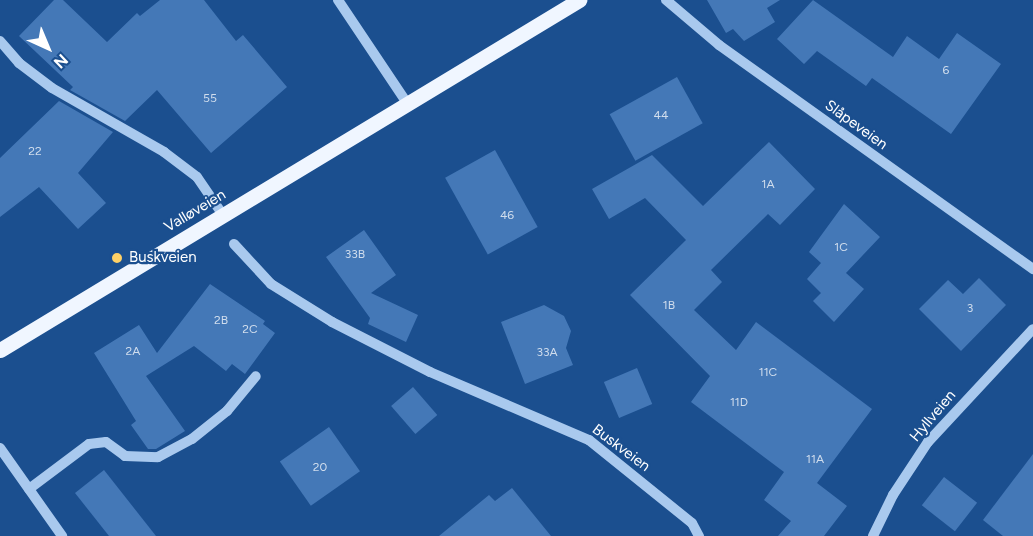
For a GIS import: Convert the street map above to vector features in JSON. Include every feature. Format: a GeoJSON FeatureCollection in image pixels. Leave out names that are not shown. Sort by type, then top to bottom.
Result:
{"type":"FeatureCollection","features":[{"type":"Feature","properties":{"kind":"main road","name":"Valløveien"},"geometry":{"type":"LineString","coordinates":[[0,350],[579,0]]}},
{"type":"Feature","properties":{"kind":"street"},"geometry":{"type":"LineString","coordinates":[[338,0],[407,103]]}},
{"type":"Feature","properties":{"kind":"street","name":"Slåpeveien"},"geometry":{"type":"LineString","coordinates":[[666,0],[719,45],[1033,270]]}},
{"type":"Feature","properties":{"kind":"street"},"geometry":{"type":"LineString","coordinates":[[0,41],[20,63],[52,88],[164,152],[188,170],[206,187],[223,215]]}},
{"type":"Feature","properties":{"kind":"street","name":"Buskveien"},"geometry":{"type":"LineString","coordinates":[[234,244],[271,284],[332,322],[430,372],[589,440],[692,524],[699,536]]}},
{"type":"Feature","properties":{"kind":"street","name":"Hyllveien"},"geometry":{"type":"LineString","coordinates":[[873,536],[893,495],[928,442],[1033,329]]}},
{"type":"Feature","properties":{"kind":"street"},"geometry":{"type":"LineString","coordinates":[[29,489],[89,444],[106,442],[125,456],[158,457],[192,439],[227,411],[256,376]]}},
{"type":"Feature","properties":{"kind":"street"},"geometry":{"type":"LineString","coordinates":[[0,448],[62,536]]}},
{"type":"Feature","properties":{"kind":"building"},"geometry":{"type":"Polygon","coordinates":[[[54,0],[63,0],[107,42],[137,13],[140,16],[160,0],[204,0],[236,41],[243,35],[287,87],[211,153],[157,90],[125,121],[70,90],[73,87],[19,36],[54,0]]]}},
{"type":"Feature","properties":{"kind":"building"},"geometry":{"type":"Polygon","coordinates":[[[707,0],[780,0],[767,8],[775,22],[744,41],[733,29],[726,33],[707,0]]]}},
{"type":"Feature","properties":{"kind":"building"},"geometry":{"type":"Polygon","coordinates":[[[813,0],[893,57],[907,36],[939,59],[957,33],[1001,64],[951,134],[872,78],[866,86],[817,51],[804,64],[777,39],[813,0]]]}},
{"type":"Feature","properties":{"kind":"building"},"geometry":{"type":"Polygon","coordinates":[[[677,77],[703,123],[635,161],[610,114],[677,77]]]}},
{"type":"Feature","properties":{"kind":"building"},"geometry":{"type":"Polygon","coordinates":[[[59,101],[113,132],[78,173],[106,203],[78,229],[39,187],[0,217],[0,158],[59,101]]]}},
{"type":"Feature","properties":{"kind":"building"},"geometry":{"type":"Polygon","coordinates":[[[769,142],[815,189],[780,225],[768,214],[711,270],[722,282],[694,310],[736,350],[756,322],[872,409],[817,483],[847,506],[824,536],[778,536],[791,521],[764,500],[784,472],[691,402],[710,376],[630,295],[686,240],[645,198],[609,219],[592,189],[652,155],[703,206],[769,142]]]}},
{"type":"Feature","properties":{"kind":"building"},"geometry":{"type":"Polygon","coordinates":[[[495,150],[538,227],[488,255],[445,178],[495,150]]]}},
{"type":"Feature","properties":{"kind":"building"},"geometry":{"type":"Polygon","coordinates":[[[844,204],[880,237],[846,273],[864,289],[834,322],[813,301],[821,293],[807,279],[821,263],[809,252],[844,204]]]}},
{"type":"Feature","properties":{"kind":"building"},"geometry":{"type":"Polygon","coordinates":[[[364,230],[396,275],[371,293],[418,315],[406,342],[368,324],[370,318],[326,257],[364,230]]]}},
{"type":"Feature","properties":{"kind":"building"},"geometry":{"type":"Polygon","coordinates":[[[979,278],[1006,305],[961,351],[919,309],[948,280],[963,294],[979,278]]]}},
{"type":"Feature","properties":{"kind":"building"},"geometry":{"type":"Polygon","coordinates":[[[210,284],[265,321],[263,324],[275,333],[245,374],[232,364],[226,371],[194,346],[146,376],[185,431],[156,449],[148,449],[131,425],[136,421],[94,353],[139,325],[157,353],[210,284]]]}},
{"type":"Feature","properties":{"kind":"building"},"geometry":{"type":"Polygon","coordinates":[[[544,305],[564,316],[571,331],[566,348],[573,365],[525,384],[501,322],[544,305]]]}},
{"type":"Feature","properties":{"kind":"building"},"geometry":{"type":"Polygon","coordinates":[[[637,368],[652,404],[619,418],[604,382],[637,368]]]}},
{"type":"Feature","properties":{"kind":"building"},"geometry":{"type":"Polygon","coordinates":[[[413,387],[437,415],[415,434],[391,406],[413,387]]]}},
{"type":"Feature","properties":{"kind":"building"},"geometry":{"type":"Polygon","coordinates":[[[329,427],[360,471],[311,506],[280,461],[329,427]]]}},
{"type":"Feature","properties":{"kind":"building"},"geometry":{"type":"Polygon","coordinates":[[[1033,454],[1033,536],[1003,536],[983,520],[1033,454]]]}},
{"type":"Feature","properties":{"kind":"building"},"geometry":{"type":"Polygon","coordinates":[[[104,470],[156,536],[109,536],[75,493],[104,470]]]}},
{"type":"Feature","properties":{"kind":"building"},"geometry":{"type":"Polygon","coordinates":[[[944,477],[977,503],[955,531],[922,505],[944,477]]]}},
{"type":"Feature","properties":{"kind":"building"},"geometry":{"type":"Polygon","coordinates":[[[512,488],[551,536],[439,536],[489,495],[495,501],[512,488]]]}},
{"type":"Feature","properties":{"kind":"place","name":"Buskveien"},"geometry":{"type":"Point","coordinates":[117,258]}}]}
